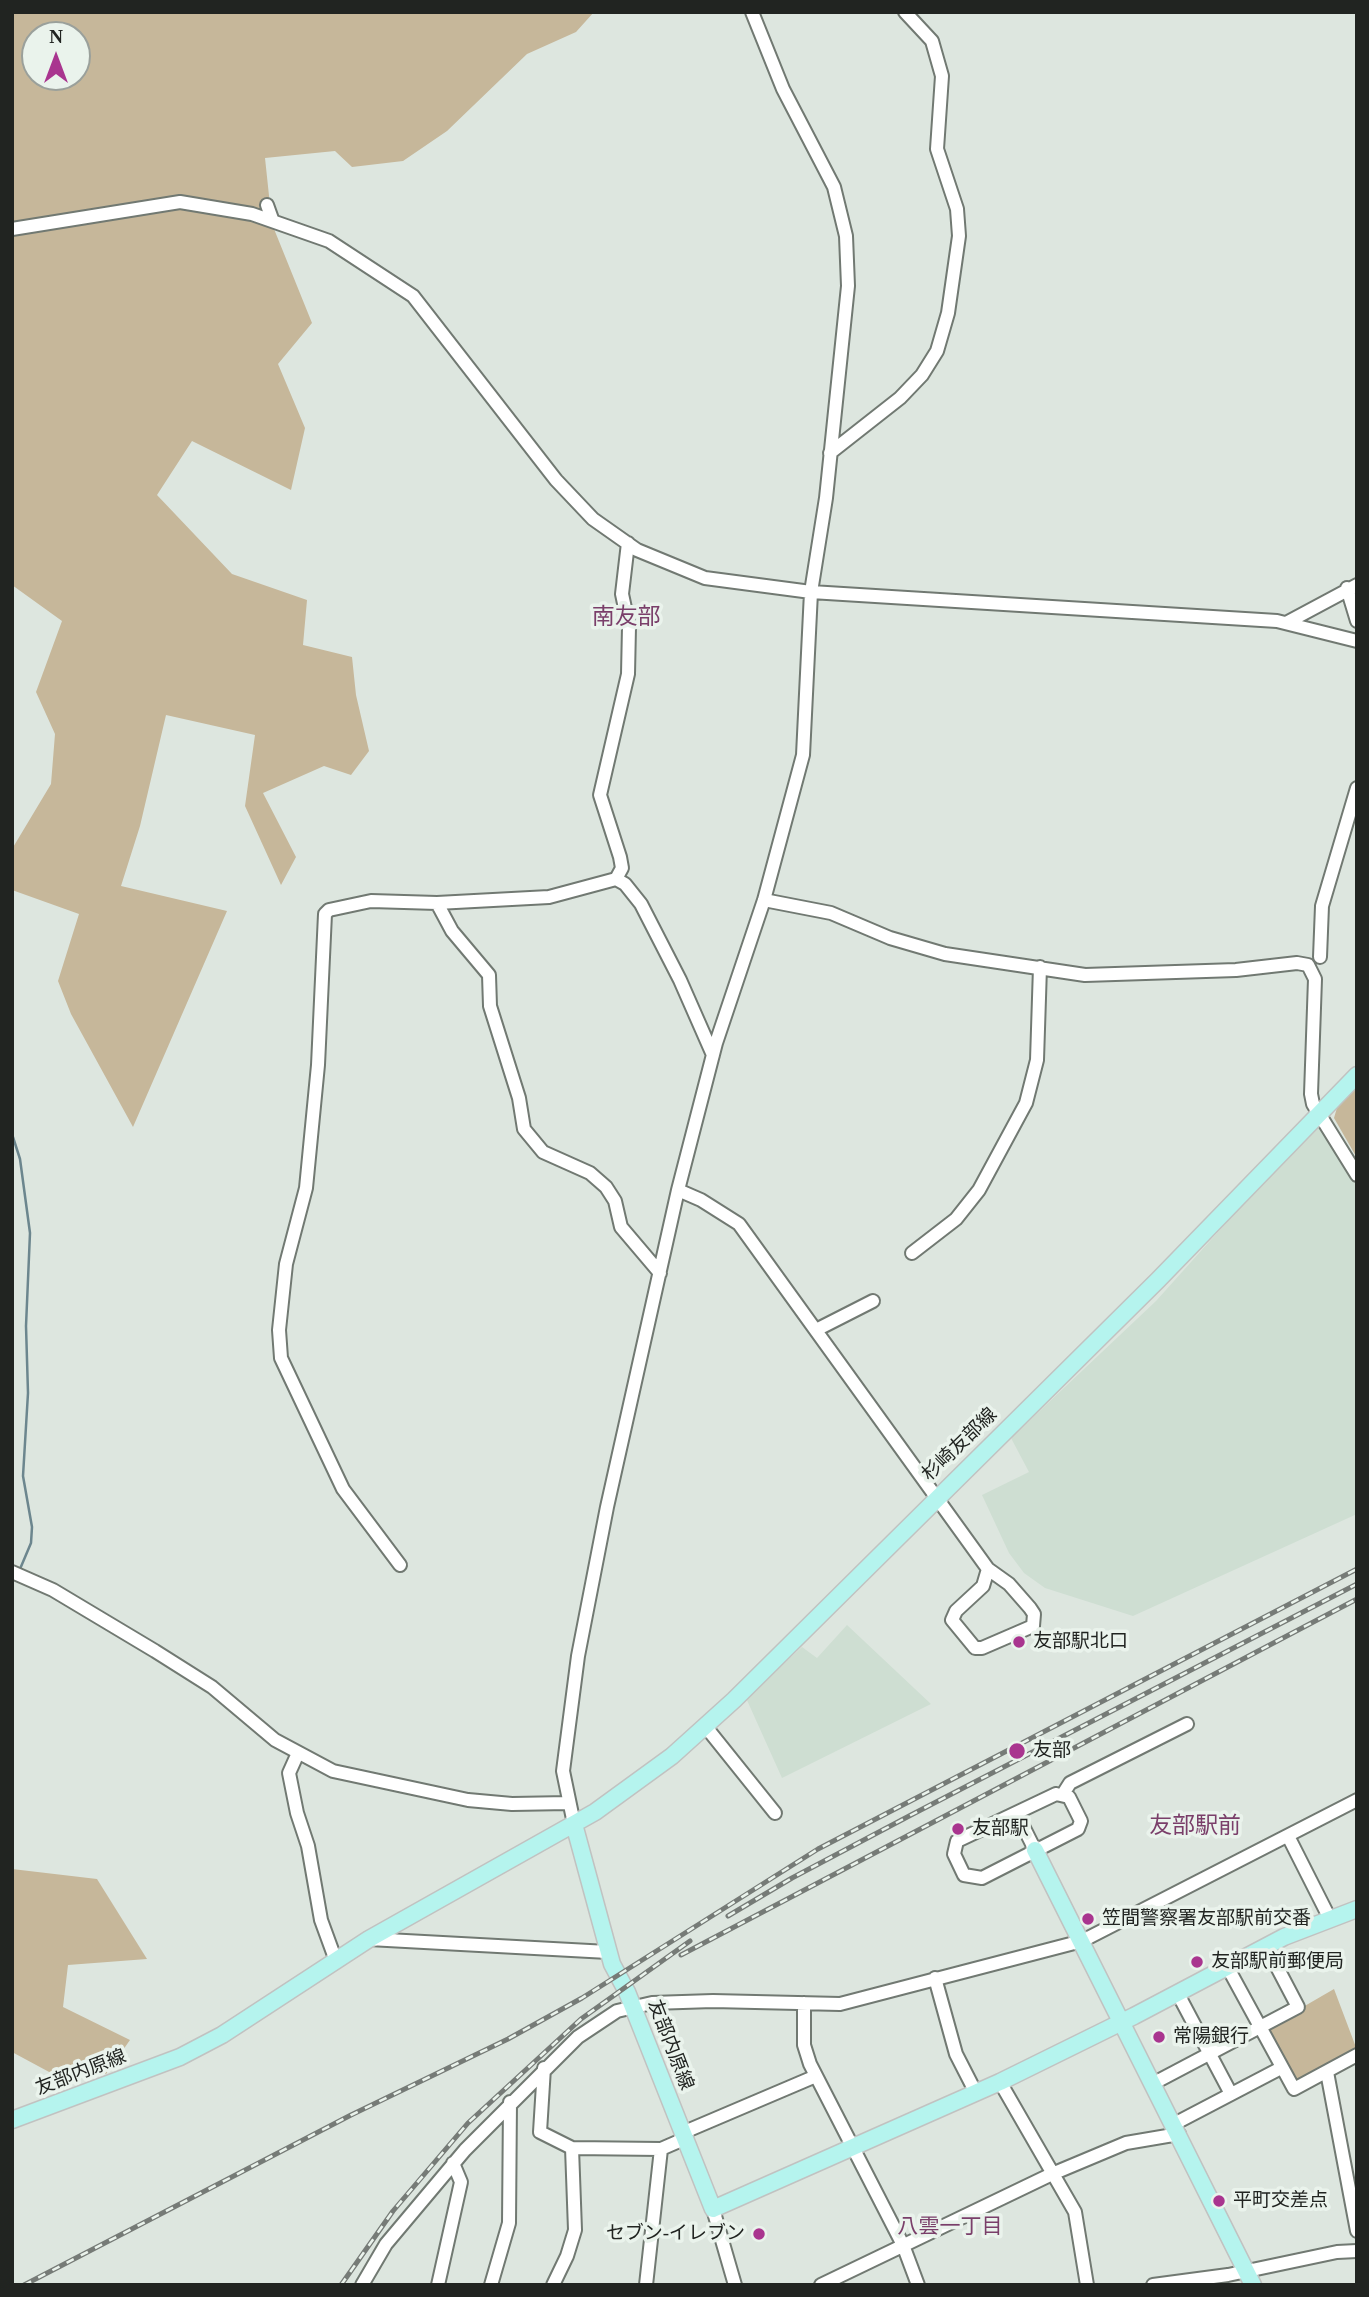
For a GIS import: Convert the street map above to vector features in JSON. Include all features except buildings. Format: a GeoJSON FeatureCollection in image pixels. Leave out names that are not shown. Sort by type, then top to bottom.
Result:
{"type":"FeatureCollection","features":[{"type":"Feature","properties":{"kind":"main road","name":"杉崎友部線"},"geometry":{"type":"LineString","coordinates":[[574,1824],[642,1778],[706,1727],[1158,1280],[1357,1075]]}},
{"type":"Feature","properties":{"kind":"main road","name":"友部内原線"},"geometry":{"type":"LineString","coordinates":[[12,2120],[180,2057],[222,2035],[369,1939],[574,1824],[608,1952],[713,2208]]}},
{"type":"Feature","properties":{"kind":"main road"},"geometry":{"type":"LineString","coordinates":[[1035,1850],[1250,2278]]}},
{"type":"Feature","properties":{"kind":"main road"},"geometry":{"type":"LineString","coordinates":[[713,2208],[1000,2082],[1178,1994],[1266,1946],[1329,1917],[1357,1909]]}},
{"type":"Feature","properties":{"kind":"street"},"geometry":{"type":"LineString","coordinates":[[574,1824],[563,1771],[578,1657],[607,1507],[678,1190],[713,1055],[764,900],[803,755],[811,592],[830,453],[848,286],[846,236],[834,187],[783,89],[752,12]]}},
{"type":"Feature","properties":{"kind":"street"},"geometry":{"type":"LineString","coordinates":[[830,453],[886,410],[922,375],[937,351],[948,313],[960,236],[957,209],[937,149],[942,76],[932,41],[905,12]]}},
{"type":"Feature","properties":{"kind":"street"},"geometry":{"type":"LineString","coordinates":[[12,229],[180,202],[272,219],[329,241],[413,296],[556,480],[593,519],[667,565],[705,578],[811,592],[1286,623],[1357,641]]}},
{"type":"Feature","properties":{"kind":"street"},"geometry":{"type":"LineString","coordinates":[[267,205],[272,219]]}},
{"type":"Feature","properties":{"kind":"street"},"geometry":{"type":"LineString","coordinates":[[616,879],[622,868],[620,857],[600,795],[611,738],[628,674],[629,627],[622,594],[628,543]]}},
{"type":"Feature","properties":{"kind":"street"},"geometry":{"type":"LineString","coordinates":[[1286,623],[1352,587],[1357,621]]}},
{"type":"Feature","properties":{"kind":"street"},"geometry":{"type":"LineString","coordinates":[[1320,957],[1322,906],[1357,788]]}},
{"type":"Feature","properties":{"kind":"street"},"geometry":{"type":"LineString","coordinates":[[400,1566],[343,1489],[281,1358],[279,1330],[286,1264],[306,1188],[318,1065],[325,914],[329,910],[371,901],[437,903],[550,897],[616,879],[625,884],[641,904],[680,980],[713,1055]]}},
{"type":"Feature","properties":{"kind":"street"},"geometry":{"type":"LineString","coordinates":[[764,900],[831,913],[890,939],[945,954],[1085,975],[1236,970],[1297,962],[1308,965],[1315,979],[1311,1094],[1319,1114],[1357,1175]]}},
{"type":"Feature","properties":{"kind":"street"},"geometry":{"type":"LineString","coordinates":[[437,903],[452,931],[489,975],[490,1006],[519,1098],[524,1129],[543,1152],[590,1173],[606,1187],[615,1201],[621,1227],[660,1273]]}},
{"type":"Feature","properties":{"kind":"street"},"geometry":{"type":"LineString","coordinates":[[912,1253],[956,1219],[979,1190],[1026,1102],[1037,1060],[1040,967]]}},
{"type":"Feature","properties":{"kind":"street"},"geometry":{"type":"LineString","coordinates":[[678,1190],[701,1200],[739,1224],[988,1569],[1004,1581],[1034,1615],[1033,1626],[982,1648],[966,1641],[952,1620],[956,1611],[983,1587],[1004,1581]]}},
{"type":"Feature","properties":{"kind":"street"},"geometry":{"type":"LineString","coordinates":[[816,1330],[873,1301]]}},
{"type":"Feature","properties":{"kind":"street"},"geometry":{"type":"LineString","coordinates":[[983,1587],[988,1569]]}},
{"type":"Feature","properties":{"kind":"street"},"geometry":{"type":"LineString","coordinates":[[12,1572],[53,1590],[212,1687],[275,1740],[333,1771],[468,1800],[512,1804],[568,1803]]}},
{"type":"Feature","properties":{"kind":"street"},"geometry":{"type":"LineString","coordinates":[[1063,1794],[1070,1783],[1187,1724]]}},
{"type":"Feature","properties":{"kind":"street"},"geometry":{"type":"LineString","coordinates":[[706,1727],[775,1813]]}},
{"type":"Feature","properties":{"kind":"street"},"geometry":{"type":"LineString","coordinates":[[298,1753],[289,1773],[297,1813],[308,1846],[321,1920],[336,1961]]}},
{"type":"Feature","properties":{"kind":"street"},"geometry":{"type":"LineString","coordinates":[[1056,1794],[1063,1794],[1069,1797],[1081,1825],[976,1878],[964,1875],[954,1854],[954,1844],[1009,1814],[1017,1814],[1056,1794]]}},
{"type":"Feature","properties":{"kind":"street"},"geometry":{"type":"LineString","coordinates":[[362,2285],[387,2244],[453,2163],[544,2068],[578,2037],[617,2011],[632,2006],[713,2001],[839,2004],[1082,1941],[1357,1800]]}},
{"type":"Feature","properties":{"kind":"street"},"geometry":{"type":"LineString","coordinates":[[1017,1814],[1035,1850]]}},
{"type":"Feature","properties":{"kind":"street"},"geometry":{"type":"LineString","coordinates":[[1288,1836],[1329,1917]]}},
{"type":"Feature","properties":{"kind":"street"},"geometry":{"type":"LineString","coordinates":[[369,1939],[608,1952]]}},
{"type":"Feature","properties":{"kind":"street"},"geometry":{"type":"LineString","coordinates":[[1154,2083],[1298,2007],[1266,1946]]}},
{"type":"Feature","properties":{"kind":"street"},"geometry":{"type":"LineString","coordinates":[[1227,1968],[1294,2089],[1357,2055]]}},
{"type":"Feature","properties":{"kind":"street"},"geometry":{"type":"LineString","coordinates":[[935,1978],[956,2054],[976,2093]]}},
{"type":"Feature","properties":{"kind":"street"},"geometry":{"type":"LineString","coordinates":[[1178,1994],[1231,2094]]}},
{"type":"Feature","properties":{"kind":"street"},"geometry":{"type":"LineString","coordinates":[[804,2003],[804,2045],[816,2076],[903,2245],[918,2285]]}},
{"type":"Feature","properties":{"kind":"street"},"geometry":{"type":"LineString","coordinates":[[544,2068],[540,2132],[572,2148],[661,2149],[683,2136],[816,2076]]}},
{"type":"Feature","properties":{"kind":"street"},"geometry":{"type":"LineString","coordinates":[[821,2285],[1052,2174],[1126,2143],[1177,2129],[1231,2094],[1281,2068]]}},
{"type":"Feature","properties":{"kind":"street"},"geometry":{"type":"LineString","coordinates":[[1327,2072],[1355,2207],[1357,2231]]}},
{"type":"Feature","properties":{"kind":"street"},"geometry":{"type":"LineString","coordinates":[[1000,2082],[1075,2212],[1087,2285]]}},
{"type":"Feature","properties":{"kind":"street"},"geometry":{"type":"LineString","coordinates":[[491,2285],[509,2223],[510,2102]]}},
{"type":"Feature","properties":{"kind":"street"},"geometry":{"type":"LineString","coordinates":[[553,2285],[567,2256],[575,2230],[572,2148]]}},
{"type":"Feature","properties":{"kind":"street"},"geometry":{"type":"LineString","coordinates":[[646,2285],[661,2149]]}},
{"type":"Feature","properties":{"kind":"street"},"geometry":{"type":"LineString","coordinates":[[438,2285],[461,2182],[453,2163]]}},
{"type":"Feature","properties":{"kind":"street"},"geometry":{"type":"LineString","coordinates":[[713,2208],[735,2285]]}},
{"type":"Feature","properties":{"kind":"street"},"geometry":{"type":"LineString","coordinates":[[1153,2285],[1250,2278],[1337,2252],[1357,2251]]}},
{"type":"Feature","properties":{"kind":"shaded area"},"geometry":{"type":"Polygon","coordinates":[[[594,12],[576,32],[527,54],[447,131],[403,161],[352,167],[335,151],[265,158],[272,224],[312,323],[278,364],[305,428],[291,490],[192,441],[157,495],[232,574],[307,600],[303,645],[352,657],[356,695],[369,751],[351,775],[324,766],[263,793],[296,857],[281,885],[245,806],[255,735],[166,715],[140,826],[121,886],[227,911],[133,1127],[71,1014],[58,981],[79,914],[12,890],[12,849],[51,784],[55,734],[36,692],[62,621],[12,585],[12,13],[594,12]]]}},
{"type":"Feature","properties":{"kind":"shaded area"},"geometry":{"type":"Polygon","coordinates":[[[1357,1083],[1357,1158],[1334,1118],[1339,1101],[1357,1083]]]}},
{"type":"Feature","properties":{"kind":"shaded area"},"geometry":{"type":"Polygon","coordinates":[[[1314,1125],[1325,1127],[1357,1181],[1357,1514],[1133,1616],[1045,1588],[1024,1573],[1009,1553],[982,1495],[1029,1472],[1011,1438],[1156,1301],[1314,1125]]]}},
{"type":"Feature","properties":{"kind":"shaded area"},"geometry":{"type":"Polygon","coordinates":[[[847,1625],[931,1704],[782,1778],[746,1698],[802,1647],[817,1658],[847,1625]]]}},
{"type":"Feature","properties":{"kind":"shaded area"},"geometry":{"type":"Polygon","coordinates":[[[12,1869],[97,1879],[147,1959],[68,1965],[63,2007],[130,2040],[106,2074],[51,2073],[12,2052],[12,1869]]]}},
{"type":"Feature","properties":{"kind":"shaded area"},"geometry":{"type":"Polygon","coordinates":[[[1334,1989],[1357,2050],[1295,2083],[1265,2029],[1334,1989]]]}},
{"type":"Feature","properties":{"kind":"waterway"},"geometry":{"type":"LineString","coordinates":[[12,1134],[20,1159],[30,1233],[26,1326],[28,1393],[23,1476],[32,1527],[31,1543],[20,1569]]}},
{"type":"Feature","properties":{"kind":"railway"},"geometry":{"type":"LineString","coordinates":[[24,2285],[351,2115],[508,2039],[582,1998],[818,1849],[1357,1569]]}},
{"type":"Feature","properties":{"kind":"railway"},"geometry":{"type":"LineString","coordinates":[[728,1916],[792,1878],[911,1815],[1357,1584]]}},
{"type":"Feature","properties":{"kind":"railway"},"geometry":{"type":"LineString","coordinates":[[681,1955],[1357,1599]]}},
{"type":"Feature","properties":{"kind":"railway"},"geometry":{"type":"LineString","coordinates":[[341,2285],[393,2211],[468,2123],[581,2019],[690,1941]]}},
{"type":"Feature","properties":{"kind":"place","name":"友部駅北口"},"geometry":{"type":"Point","coordinates":[1019,1642]}},
{"type":"Feature","properties":{"kind":"place","name":"友部"},"geometry":{"type":"Point","coordinates":[1017,1751]}},
{"type":"Feature","properties":{"kind":"place","name":"友部駅"},"geometry":{"type":"Point","coordinates":[958,1829]}},
{"type":"Feature","properties":{"kind":"place","name":"笠間警察署友部駅前交番"},"geometry":{"type":"Point","coordinates":[1088,1919]}},
{"type":"Feature","properties":{"kind":"place","name":"友部駅前郵便局"},"geometry":{"type":"Point","coordinates":[1197,1962]}},
{"type":"Feature","properties":{"kind":"place","name":"常陽銀行"},"geometry":{"type":"Point","coordinates":[1159,2037]}},
{"type":"Feature","properties":{"kind":"place","name":"平町交差点"},"geometry":{"type":"Point","coordinates":[1219,2201]}},
{"type":"Feature","properties":{"kind":"place","name":"セブン-イレブン"},"geometry":{"type":"Point","coordinates":[759,2234]}},
{"type":"Feature","properties":{"kind":"district","name":"南友部"},"geometry":{"type":"Point","coordinates":[626,618]}},
{"type":"Feature","properties":{"kind":"district","name":"友部駅前"},"geometry":{"type":"Point","coordinates":[1195,1827]}},
{"type":"Feature","properties":{"kind":"district","name":"八雲一丁目"},"geometry":{"type":"Point","coordinates":[950,2227]}}]}
